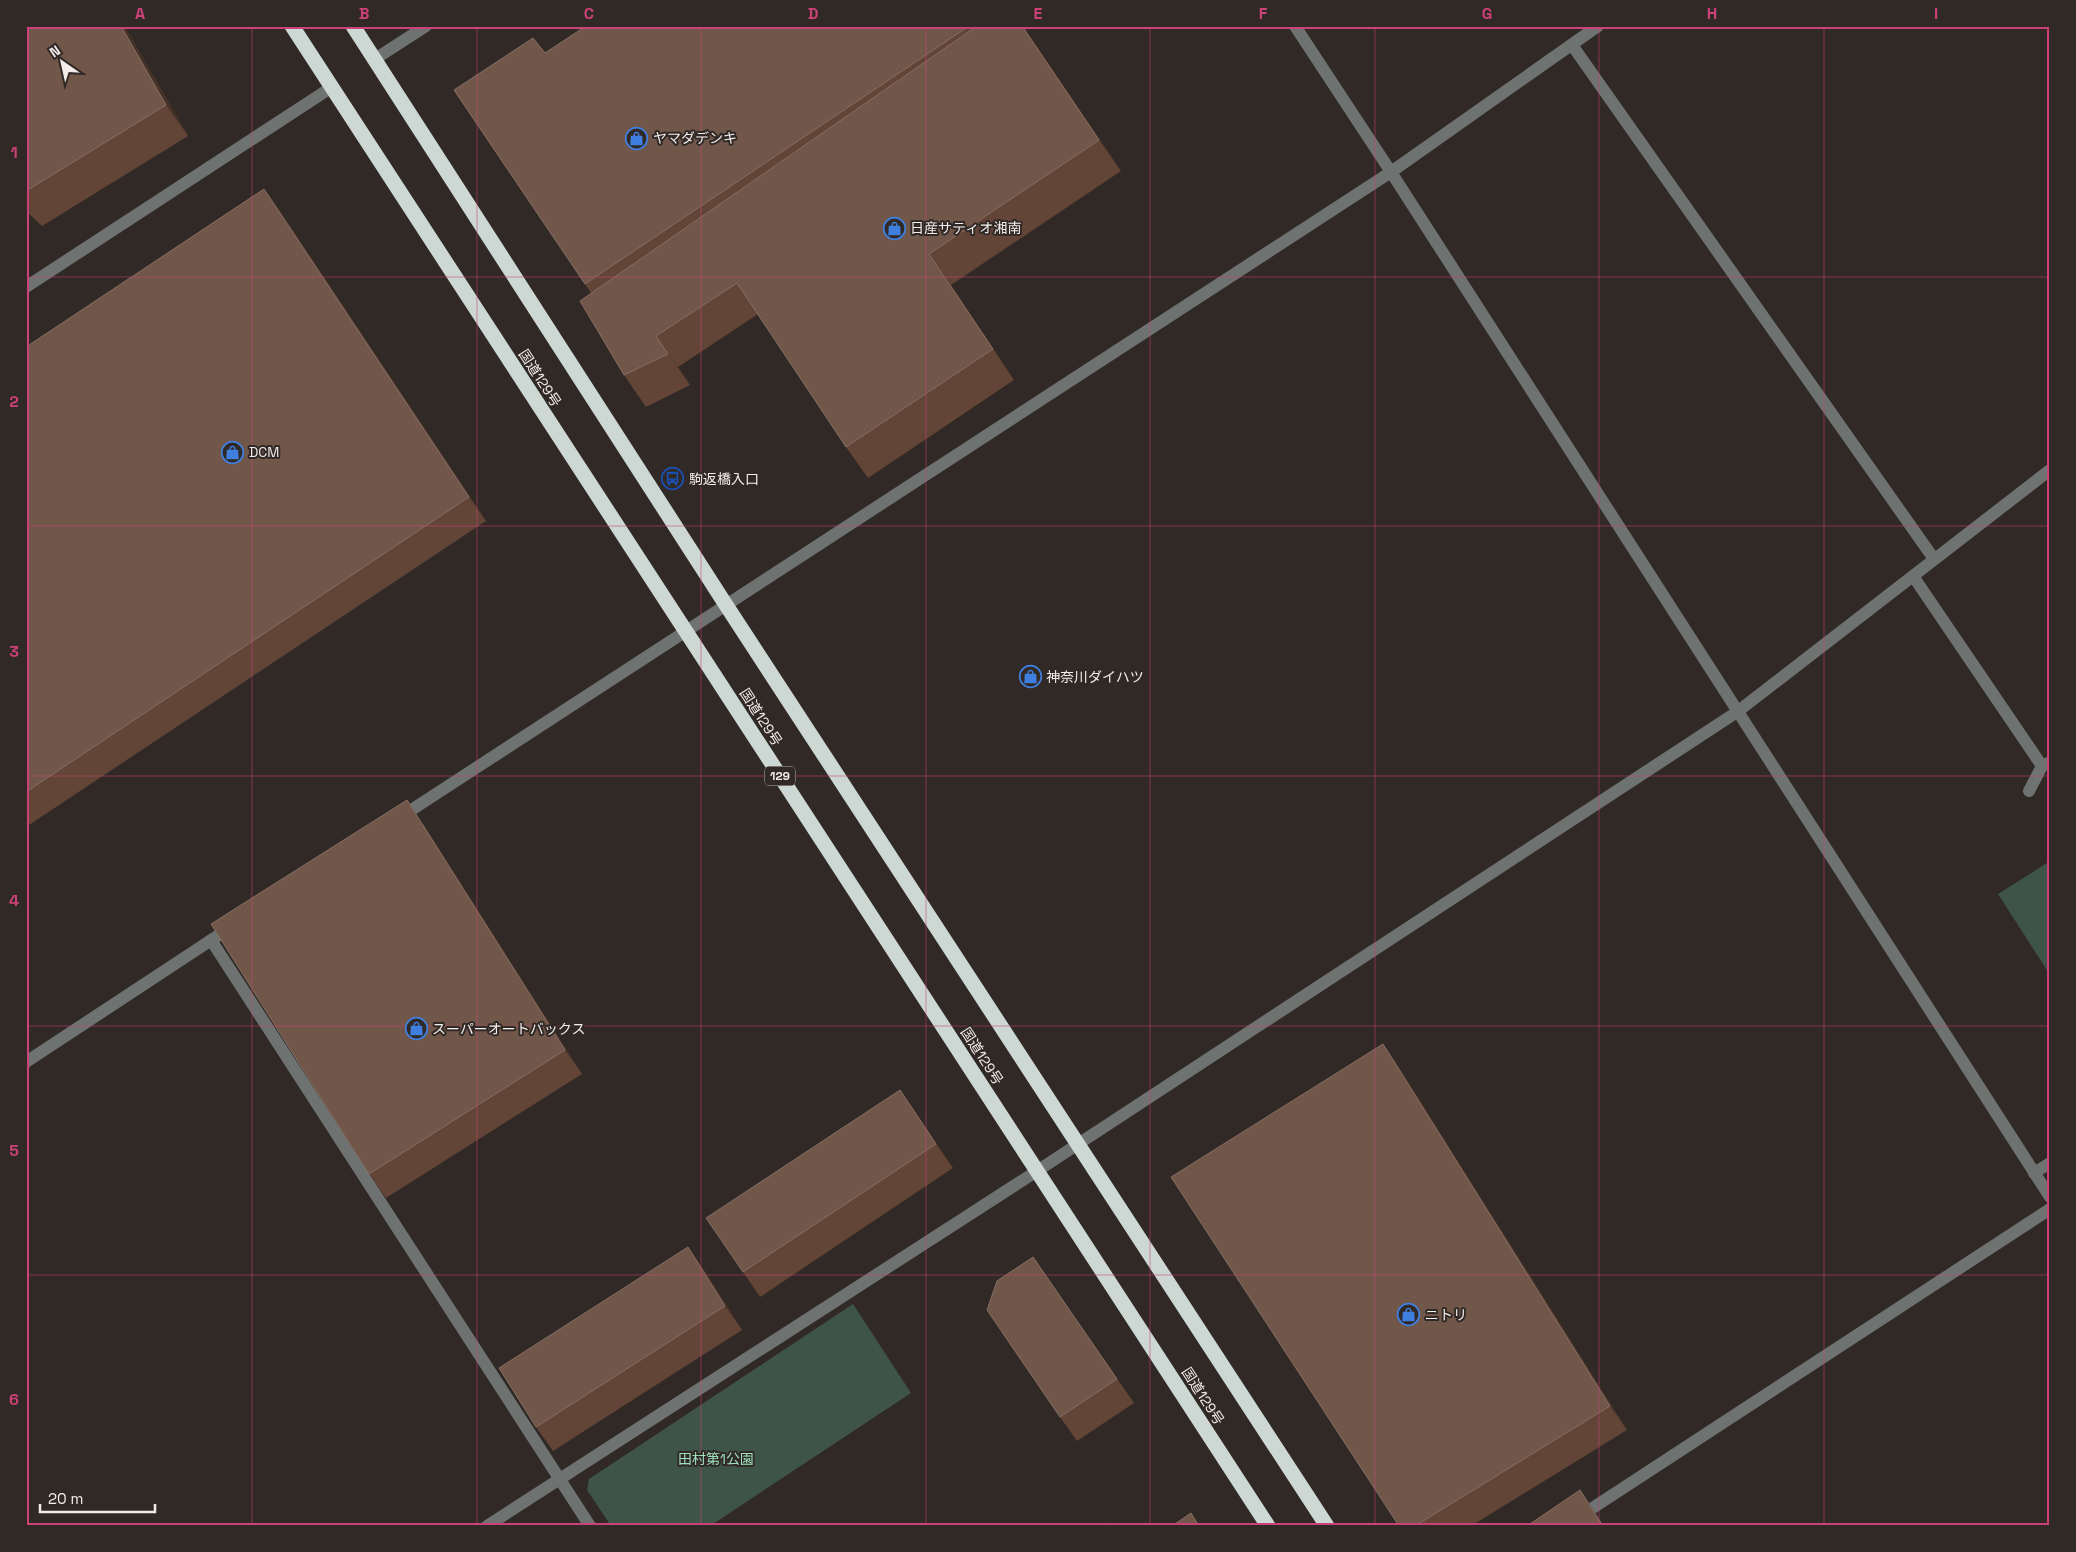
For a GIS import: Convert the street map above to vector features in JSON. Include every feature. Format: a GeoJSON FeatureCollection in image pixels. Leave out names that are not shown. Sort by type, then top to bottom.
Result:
{"type":"FeatureCollection","features":[{"type":"Feature","properties":{"kind":"highway","name":"国道129号"},"geometry":{"type":"LineString","coordinates":[[292,26],[1268,1526]]}},
{"type":"Feature","properties":{"kind":"highway"},"geometry":{"type":"LineString","coordinates":[[353,26],[726,605],[1327,1526]]}},
{"type":"Feature","properties":{"kind":"street"},"geometry":{"type":"LineString","coordinates":[[375,59],[426,26]]}},
{"type":"Feature","properties":{"kind":"street"},"geometry":{"type":"LineString","coordinates":[[1295,26],[1391,172],[2050,1197]]}},
{"type":"Feature","properties":{"kind":"street"},"geometry":{"type":"LineString","coordinates":[[386,826],[1391,172],[1598,26]]}},
{"type":"Feature","properties":{"kind":"street"},"geometry":{"type":"LineString","coordinates":[[1572,45],[1934,559]]}},
{"type":"Feature","properties":{"kind":"street"},"geometry":{"type":"LineString","coordinates":[[26,287],[332,87]]}},
{"type":"Feature","properties":{"kind":"street"},"geometry":{"type":"LineString","coordinates":[[487,1526],[1037,1171],[1737,712],[2050,470]]}},
{"type":"Feature","properties":{"kind":"street"},"geometry":{"type":"LineString","coordinates":[[1913,576],[2046,764],[2029,791]]}},
{"type":"Feature","properties":{"kind":"street"},"geometry":{"type":"LineString","coordinates":[[26,1062],[244,918]]}},
{"type":"Feature","properties":{"kind":"street"},"geometry":{"type":"LineString","coordinates":[[211,940],[561,1478],[590,1526]]}},
{"type":"Feature","properties":{"kind":"street"},"geometry":{"type":"LineString","coordinates":[[2034,1173],[2050,1163]]}},
{"type":"Feature","properties":{"kind":"street"},"geometry":{"type":"LineString","coordinates":[[1565,1526],[2050,1209]]}},
{"type":"Feature","properties":{"kind":"green space"},"geometry":{"type":"Polygon","coordinates":[[[2050,861],[2050,975],[1998,894],[2050,861]]]}},
{"type":"Feature","properties":{"kind":"green space","name":"田村第1公園"},"geometry":{"type":"Polygon","coordinates":[[[853,1304],[911,1393],[710,1526],[611,1526],[587,1490],[589,1479],[853,1304]]]}},
{"type":"Feature","properties":{"kind":"building"},"geometry":{"type":"Polygon","coordinates":[[[26,26],[121,26],[166,105],[26,191],[26,26]]]}},
{"type":"Feature","properties":{"kind":"building"},"geometry":{"type":"Polygon","coordinates":[[[586,26],[969,26],[585,284],[454,90],[533,38],[545,53],[586,26]]]}},
{"type":"Feature","properties":{"kind":"building","name":"日産サティオ湘南"},"geometry":{"type":"Polygon","coordinates":[[[977,26],[1022,26],[1099,140],[929,254],[993,349],[846,447],[737,283],[656,336],[668,354],[624,375],[580,301],[977,26]]]}},
{"type":"Feature","properties":{"kind":"building","name":"DCM"},"geometry":{"type":"Polygon","coordinates":[[[264,189],[469,497],[26,792],[26,347],[264,189]]]}},
{"type":"Feature","properties":{"kind":"building"},"geometry":{"type":"Polygon","coordinates":[[[407,800],[565,1050],[369,1174],[211,924],[407,800]]]}},
{"type":"Feature","properties":{"kind":"building","name":"ニトリ"},"geometry":{"type":"Polygon","coordinates":[[[1383,1044],[1610,1406],[1415,1526],[1399,1526],[1171,1177],[1383,1044]]]}},
{"type":"Feature","properties":{"kind":"building"},"geometry":{"type":"Polygon","coordinates":[[[900,1090],[936,1144],[743,1272],[706,1218],[900,1090]]]}},
{"type":"Feature","properties":{"kind":"building"},"geometry":{"type":"Polygon","coordinates":[[[688,1247],[725,1306],[536,1427],[499,1368],[688,1247]]]}},
{"type":"Feature","properties":{"kind":"building"},"geometry":{"type":"Polygon","coordinates":[[[1033,1257],[1117,1379],[1060,1417],[987,1310],[997,1281],[1033,1257]]]}},
{"type":"Feature","properties":{"kind":"building"},"geometry":{"type":"Polygon","coordinates":[[[1580,1490],[1603,1526],[1527,1526],[1580,1490]]]}},
{"type":"Feature","properties":{"kind":"building"},"geometry":{"type":"Polygon","coordinates":[[[1191,1513],[1199,1526],[1172,1526],[1191,1513]]]}},
{"type":"Feature","properties":{"kind":"place","name":"ヤマダデンキ"},"geometry":{"type":"Point","coordinates":[637,138]}},
{"type":"Feature","properties":{"kind":"place","name":"日産サティオ湘南"},"geometry":{"type":"Point","coordinates":[894,228]}},
{"type":"Feature","properties":{"kind":"place","name":"DCM"},"geometry":{"type":"Point","coordinates":[233,452]}},
{"type":"Feature","properties":{"kind":"place","name":"駒返橋入口"},"geometry":{"type":"Point","coordinates":[673,479]}},
{"type":"Feature","properties":{"kind":"place","name":"神奈川ダイハツ"},"geometry":{"type":"Point","coordinates":[1030,677]}},
{"type":"Feature","properties":{"kind":"place","name":"スーパーオートバックス"},"geometry":{"type":"Point","coordinates":[416,1029]}},
{"type":"Feature","properties":{"kind":"place","name":"ニトリ"},"geometry":{"type":"Point","coordinates":[1409,1315]}}]}
